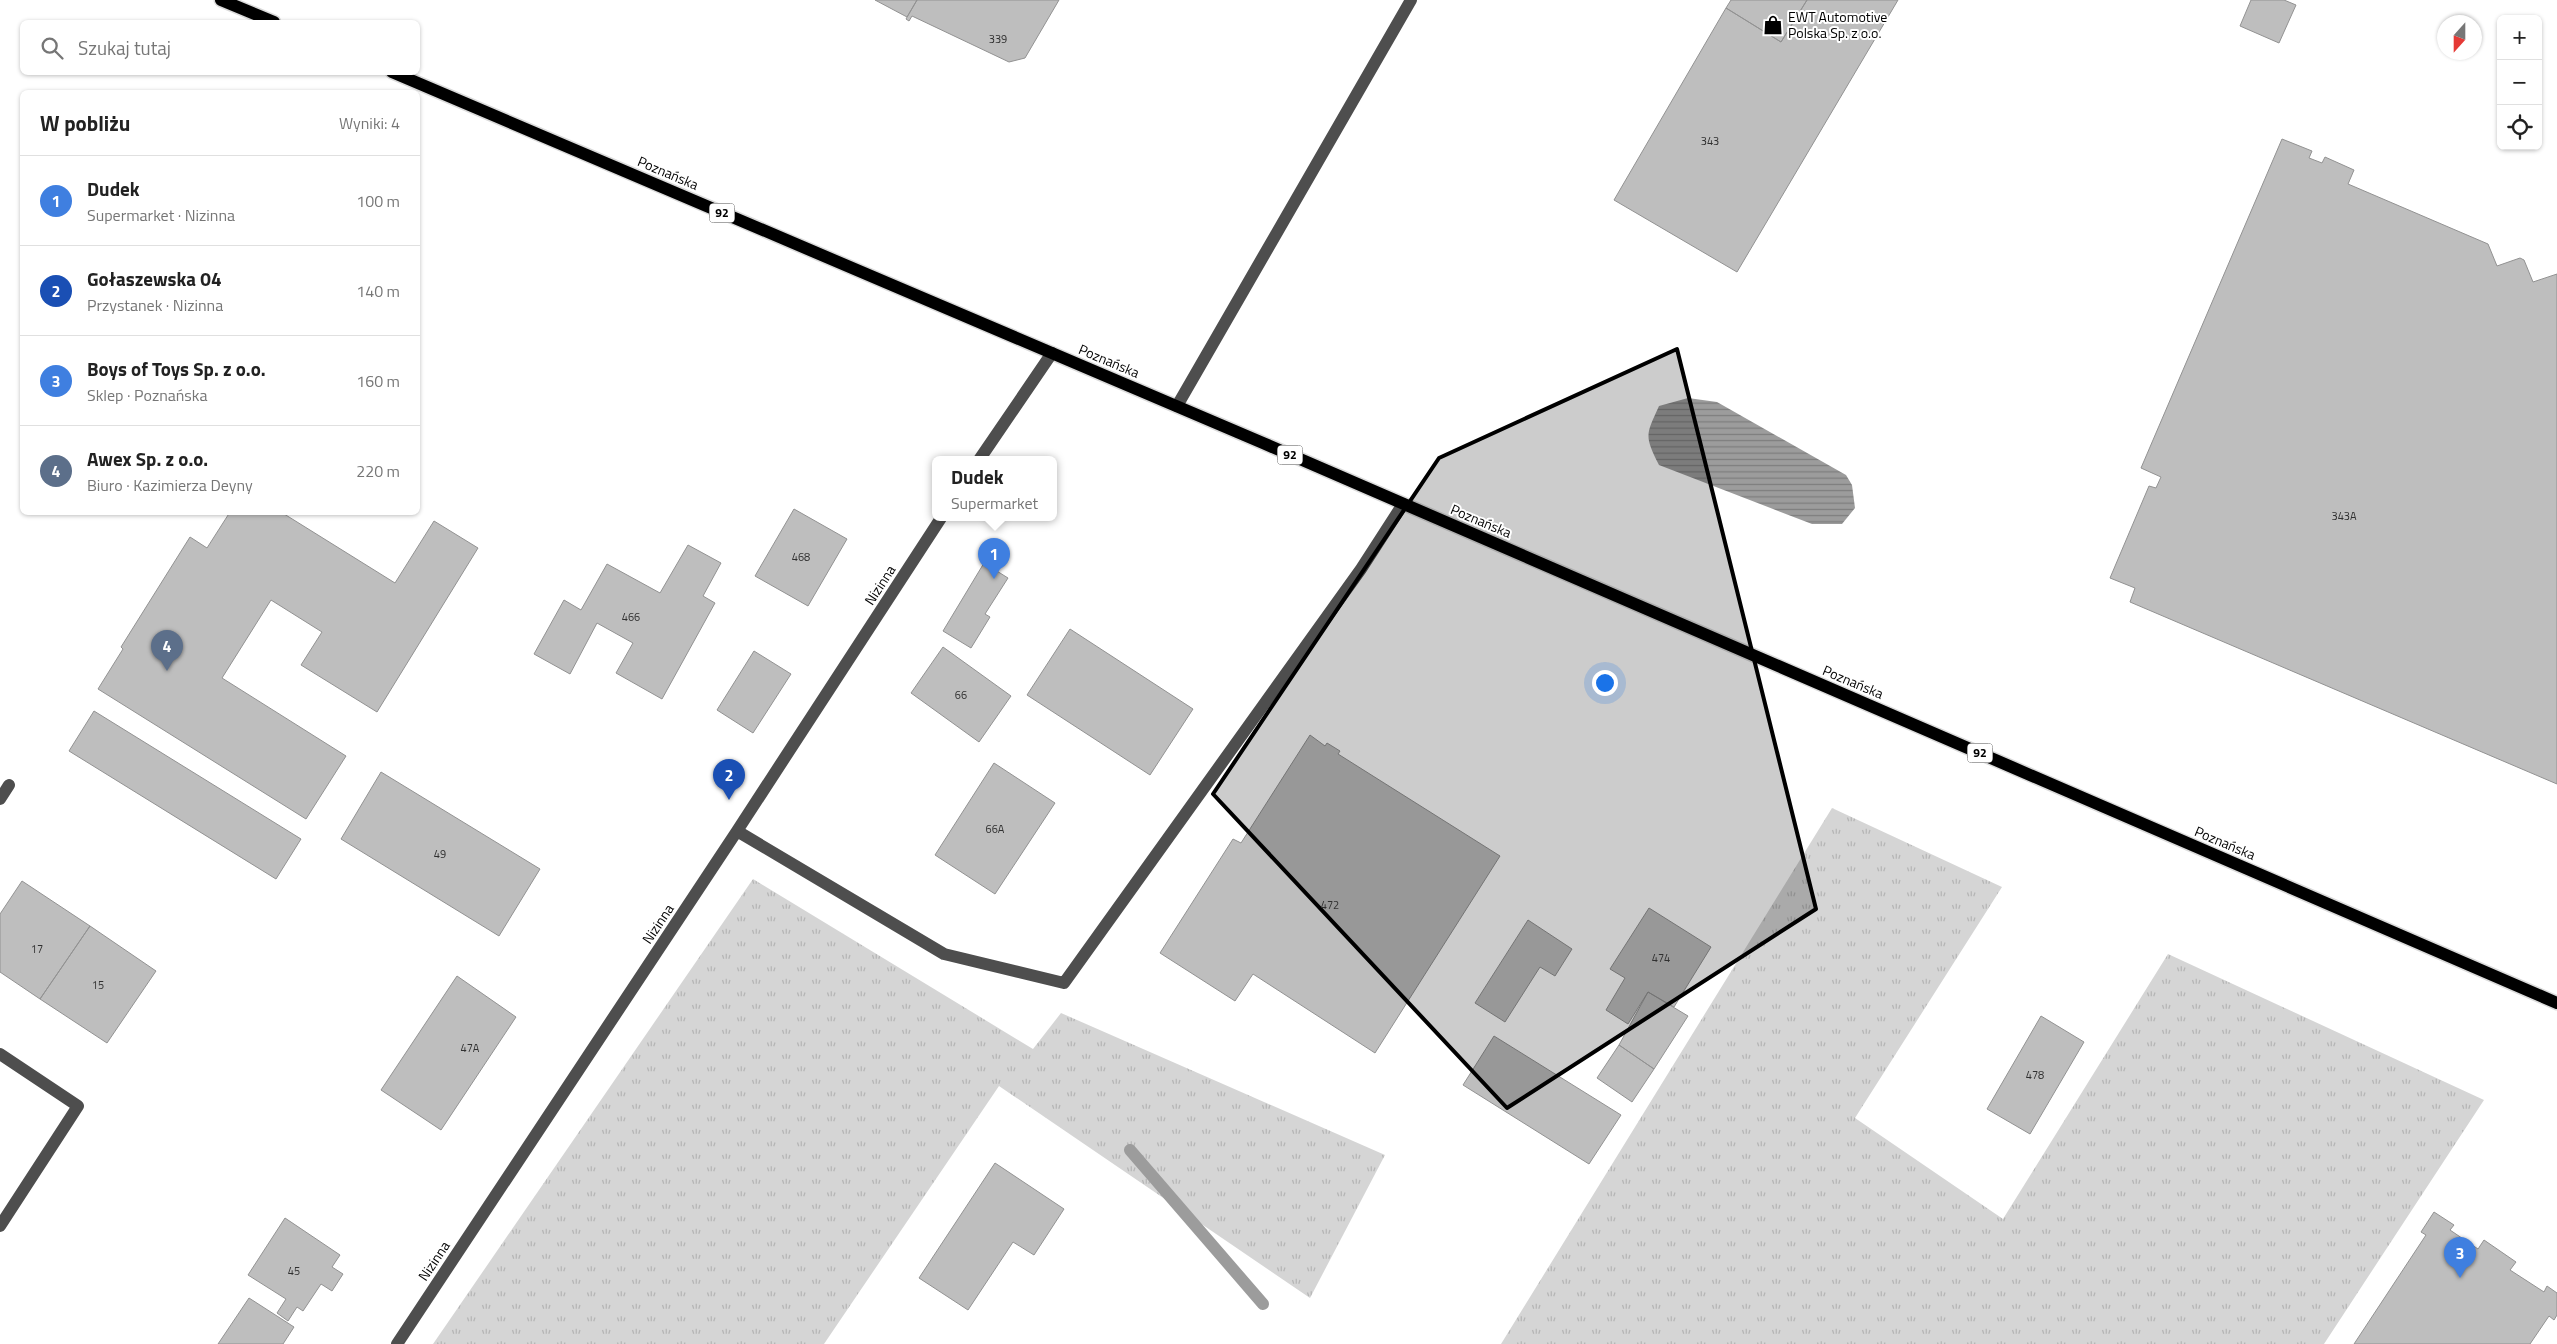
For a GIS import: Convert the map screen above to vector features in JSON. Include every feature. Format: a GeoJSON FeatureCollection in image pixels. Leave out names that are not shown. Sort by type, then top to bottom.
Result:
{"type":"FeatureCollection","features":[{"type":"Feature","properties":{"kind":"main road"},"geometry":{"type":"LineString","coordinates":[[221,0],[269,20]]}},
{"type":"Feature","properties":{"kind":"main road","name":"Poznańska"},"geometry":{"type":"LineString","coordinates":[[399,75],[1177,406],[2557,1003]]}},
{"type":"Feature","properties":{"kind":"street"},"geometry":{"type":"LineString","coordinates":[[1177,406],[1411,0]]}},
{"type":"Feature","properties":{"kind":"street"},"geometry":{"type":"LineString","coordinates":[[982,456],[1052,353]]}},
{"type":"Feature","properties":{"kind":"street"},"geometry":{"type":"LineString","coordinates":[[738,831],[944,954],[1064,983],[1355,577],[1403,504]]}},
{"type":"Feature","properties":{"kind":"street","name":"Nizinna"},"geometry":{"type":"LineString","coordinates":[[397,1344],[738,831],[939,521]]}},
{"type":"Feature","properties":{"kind":"street"},"geometry":{"type":"LineString","coordinates":[[0,799],[9,785]]}},
{"type":"Feature","properties":{"kind":"street"},"geometry":{"type":"LineString","coordinates":[[0,1054],[78,1106],[0,1226]]}},
{"type":"Feature","properties":{"kind":"highlighted area"},"geometry":{"type":"Polygon","coordinates":[[[1677,349],[1816,909],[1507,1108],[1213,794],[1439,458],[1677,349]]]}},
{"type":"Feature","properties":{"kind":"green space"},"geometry":{"type":"Polygon","coordinates":[[[1832,808],[2002,887],[1855,1118],[2003,1219],[2168,954],[2484,1100],[2324,1344],[1501,1344],[1832,808]]]}},
{"type":"Feature","properties":{"kind":"green space"},"geometry":{"type":"Polygon","coordinates":[[[753,879],[1033,1049],[1061,1013],[1385,1155],[1310,1298],[999,1086],[824,1344],[433,1344],[753,879]]]}},
{"type":"Feature","properties":{"kind":"shaded area"},"geometry":{"type":"Polygon","coordinates":[[[1688,398],[1717,402],[1846,475],[1852,485],[1855,508],[1842,524],[1812,524],[1659,465],[1649,441],[1649,430],[1659,406],[1688,398]]]}},
{"type":"Feature","properties":{"kind":"building"},"geometry":{"type":"Polygon","coordinates":[[[875,0],[917,0],[907,17],[875,0]]]}},
{"type":"Feature","properties":{"kind":"building"},"geometry":{"type":"Polygon","coordinates":[[[917,0],[1059,0],[1025,58],[1009,62],[912,16],[909,21],[906,19],[917,0]]]}},
{"type":"Feature","properties":{"kind":"building","name":"EWT Automotive Polska Sp. z o.o."},"geometry":{"type":"Polygon","coordinates":[[[1731,0],[1807,0],[1781,42],[1726,8],[1731,0]]]}},
{"type":"Feature","properties":{"kind":"building"},"geometry":{"type":"Polygon","coordinates":[[[1807,0],[1898,0],[1737,272],[1614,200],[1726,8],[1781,42],[1807,0]]]}},
{"type":"Feature","properties":{"kind":"building"},"geometry":{"type":"Polygon","coordinates":[[[2251,0],[2284,0],[2296,5],[2279,43],[2240,26],[2251,0]]]}},
{"type":"Feature","properties":{"kind":"building"},"geometry":{"type":"Polygon","coordinates":[[[2282,139],[2312,151],[2309,158],[2322,163],[2325,157],[2354,170],[2348,184],[2488,244],[2497,266],[2520,258],[2524,260],[2533,282],[2557,274],[2557,784],[2130,602],[2135,588],[2110,578],[2149,486],[2156,488],[2161,477],[2141,468],[2282,139]]]}},
{"type":"Feature","properties":{"kind":"building"},"geometry":{"type":"Polygon","coordinates":[[[794,509],[847,539],[808,606],[755,576],[794,509]]]}},
{"type":"Feature","properties":{"kind":"building"},"geometry":{"type":"Polygon","coordinates":[[[228,515],[286,515],[395,583],[434,521],[478,548],[377,712],[301,665],[322,632],[271,600],[222,678],[346,756],[306,819],[98,689],[123,649],[121,647],[190,537],[207,548],[228,515]]]}},
{"type":"Feature","properties":{"kind":"building"},"geometry":{"type":"Polygon","coordinates":[[[688,545],[721,563],[703,596],[715,603],[662,699],[616,673],[633,643],[597,623],[570,674],[534,654],[564,600],[581,610],[607,564],[660,593],[688,545]]]}},
{"type":"Feature","properties":{"kind":"building"},"geometry":{"type":"Polygon","coordinates":[[[984,563],[1008,578],[985,614],[990,617],[971,648],[943,631],[984,563]]]}},
{"type":"Feature","properties":{"kind":"building"},"geometry":{"type":"Polygon","coordinates":[[[1070,629],[1193,709],[1150,775],[1027,695],[1070,629]]]}},
{"type":"Feature","properties":{"kind":"building"},"geometry":{"type":"Polygon","coordinates":[[[943,647],[1011,696],[979,742],[911,693],[943,647]]]}},
{"type":"Feature","properties":{"kind":"building"},"geometry":{"type":"Polygon","coordinates":[[[754,651],[791,674],[753,733],[717,710],[754,651]]]}},
{"type":"Feature","properties":{"kind":"building"},"geometry":{"type":"Polygon","coordinates":[[[94,711],[301,839],[276,879],[69,751],[94,711]]]}},
{"type":"Feature","properties":{"kind":"building"},"geometry":{"type":"Polygon","coordinates":[[[1310,735],[1325,746],[1327,743],[1340,751],[1338,754],[1500,856],[1375,1053],[1253,974],[1235,1001],[1160,953],[1233,839],[1241,843],[1310,735]]]}},
{"type":"Feature","properties":{"kind":"building"},"geometry":{"type":"Polygon","coordinates":[[[994,763],[1055,803],[995,894],[935,855],[994,763]]]}},
{"type":"Feature","properties":{"kind":"building"},"geometry":{"type":"Polygon","coordinates":[[[381,772],[540,869],[499,936],[341,839],[381,772]]]}},
{"type":"Feature","properties":{"kind":"building"},"geometry":{"type":"Polygon","coordinates":[[[22,881],[90,926],[40,999],[0,972],[0,914],[22,881]]]}},
{"type":"Feature","properties":{"kind":"building"},"geometry":{"type":"Polygon","coordinates":[[[1649,908],[1711,947],[1674,1007],[1648,992],[1628,1024],[1606,1010],[1625,978],[1610,969],[1649,908]]]}},
{"type":"Feature","properties":{"kind":"building"},"geometry":{"type":"Polygon","coordinates":[[[1528,920],[1572,949],[1555,976],[1540,967],[1505,1022],[1475,1003],[1528,920]]]}},
{"type":"Feature","properties":{"kind":"building"},"geometry":{"type":"Polygon","coordinates":[[[90,926],[156,971],[107,1043],[40,999],[90,926]]]}},
{"type":"Feature","properties":{"kind":"building"},"geometry":{"type":"Polygon","coordinates":[[[457,976],[516,1017],[441,1130],[381,1090],[457,976]]]}},
{"type":"Feature","properties":{"kind":"building"},"geometry":{"type":"Polygon","coordinates":[[[1648,992],[1688,1016],[1654,1069],[1619,1045],[1648,992]]]}},
{"type":"Feature","properties":{"kind":"building"},"geometry":{"type":"Polygon","coordinates":[[[2041,1016],[2084,1042],[2030,1134],[1987,1109],[2041,1016]]]}},
{"type":"Feature","properties":{"kind":"building"},"geometry":{"type":"Polygon","coordinates":[[[1494,1036],[1621,1115],[1589,1164],[1463,1085],[1494,1036]]]}},
{"type":"Feature","properties":{"kind":"building"},"geometry":{"type":"Polygon","coordinates":[[[1619,1045],[1654,1069],[1632,1102],[1597,1078],[1619,1045]]]}},
{"type":"Feature","properties":{"kind":"building"},"geometry":{"type":"Polygon","coordinates":[[[995,1163],[1064,1209],[1034,1255],[1013,1242],[968,1310],[919,1278],[995,1163]]]}},
{"type":"Feature","properties":{"kind":"building"},"geometry":{"type":"Polygon","coordinates":[[[2434,1212],[2454,1225],[2450,1230],[2478,1249],[2484,1240],[2516,1262],[2510,1270],[2544,1292],[2547,1286],[2557,1293],[2557,1315],[2554,1320],[2549,1316],[2530,1344],[2354,1344],[2426,1235],[2421,1232],[2434,1212]]]}},
{"type":"Feature","properties":{"kind":"building"},"geometry":{"type":"Polygon","coordinates":[[[285,1218],[340,1255],[332,1267],[343,1274],[332,1291],[321,1284],[303,1311],[297,1307],[288,1321],[277,1313],[286,1299],[248,1275],[285,1218]]]}},
{"type":"Feature","properties":{"kind":"building"},"geometry":{"type":"Polygon","coordinates":[[[249,1298],[294,1327],[283,1344],[218,1344],[249,1298]]]}},
{"type":"Feature","properties":{"kind":"waterway"},"geometry":{"type":"LineString","coordinates":[[1130,1150],[1263,1304]]}},
{"type":"Feature","properties":{"kind":"place","name":"EWT Automotive Polska Sp. z o.o."},"geometry":{"type":"Point","coordinates":[1773,25]}},
{"type":"Feature","properties":{"kind":"place","name":"Dudek"},"geometry":{"type":"Point","coordinates":[994,579]}},
{"type":"Feature","properties":{"kind":"place","name":"Awex Sp. z o.o."},"geometry":{"type":"Point","coordinates":[167,671]}},
{"type":"Feature","properties":{"kind":"place","name":"Gołaszewska 04"},"geometry":{"type":"Point","coordinates":[729,800]}},
{"type":"Feature","properties":{"kind":"place","name":"Boys of Toys Sp. z o.o."},"geometry":{"type":"Point","coordinates":[2460,1278]}}]}
